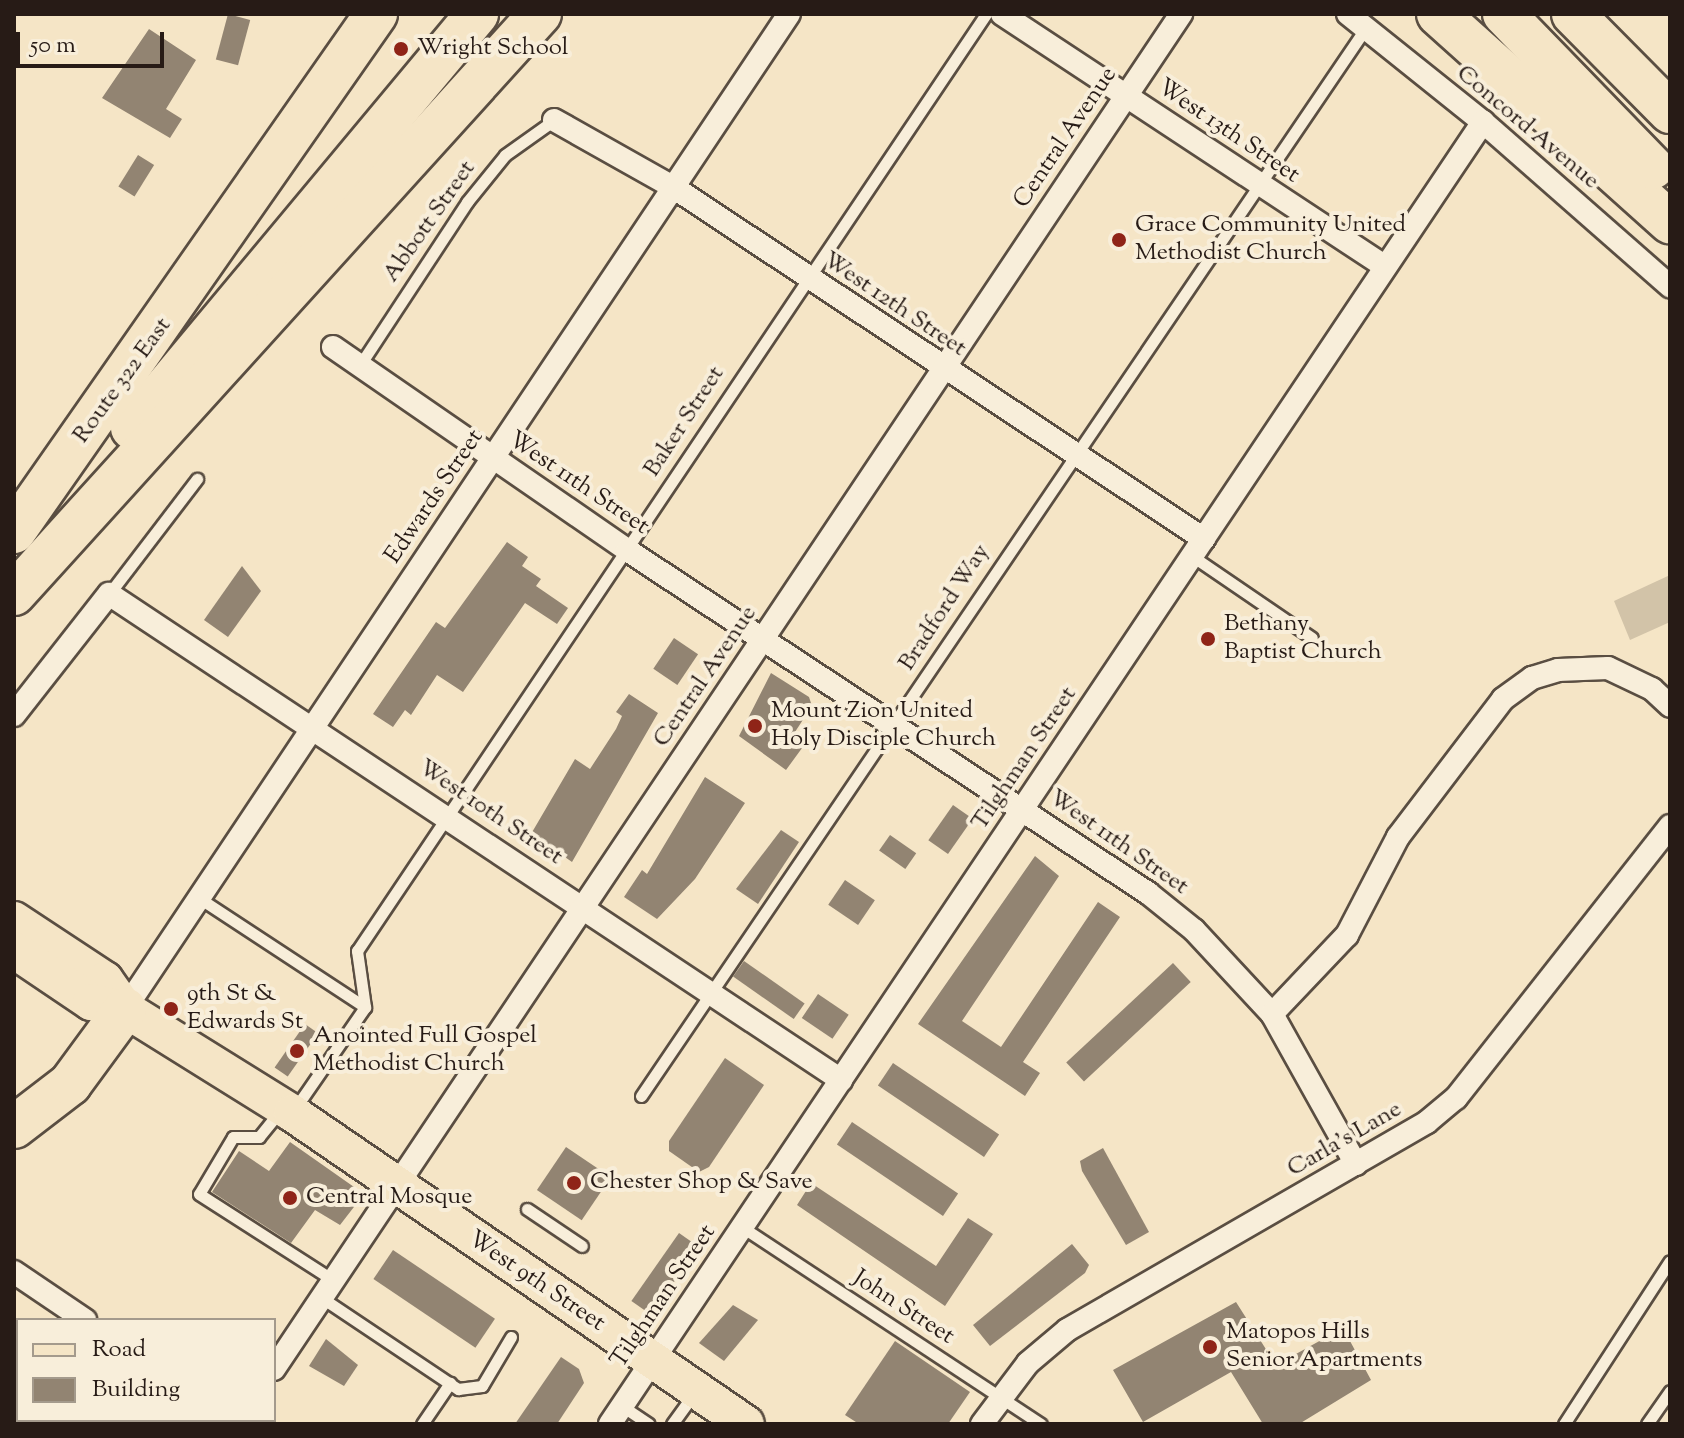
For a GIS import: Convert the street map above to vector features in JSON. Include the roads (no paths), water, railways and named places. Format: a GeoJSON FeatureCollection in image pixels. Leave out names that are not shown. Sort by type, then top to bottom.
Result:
{"type":"FeatureCollection","features":[{"type":"Feature","properties":{"kind":"highway"},"geometry":{"type":"LineString","coordinates":[[231,229],[376,14]]}},
{"type":"Feature","properties":{"kind":"highway"},"geometry":{"type":"LineString","coordinates":[[231,229],[396,14]]}},
{"type":"Feature","properties":{"kind":"highway"},"geometry":{"type":"LineString","coordinates":[[14,592],[202,338],[477,14]]}},
{"type":"Feature","properties":{"kind":"highway"},"geometry":{"type":"LineString","coordinates":[[14,592],[540,14]]}},
{"type":"Feature","properties":{"kind":"highway"},"geometry":{"type":"LineString","coordinates":[[1438,14],[1670,222]]}},
{"type":"Feature","properties":{"kind":"highway"},"geometry":{"type":"LineString","coordinates":[[1504,14],[1670,185]]}},
{"type":"Feature","properties":{"kind":"highway"},"geometry":{"type":"LineString","coordinates":[[1573,14],[1670,112]]}},
{"type":"Feature","properties":{"kind":"highway","name":"Route 322 East"},"geometry":{"type":"LineString","coordinates":[[14,532],[231,229]]}},
{"type":"Feature","properties":{"kind":"highway"},"geometry":{"type":"LineString","coordinates":[[14,1127],[70,1084],[125,1009]]}},
{"type":"Feature","properties":{"kind":"main road","name":"West 9th Street"},"geometry":{"type":"LineString","coordinates":[[14,920],[105,980],[125,1009]]}},
{"type":"Feature","properties":{"kind":"main road","name":"West 9th Street"},"geometry":{"type":"LineString","coordinates":[[14,950],[91,1002],[125,1009],[288,1110],[746,1424]]}},
{"type":"Feature","properties":{"kind":"street","name":"Edwards Street"},"geometry":{"type":"LineString","coordinates":[[125,1009],[789,14]]}},
{"type":"Feature","properties":{"kind":"street","name":"West 13th Street"},"geometry":{"type":"LineString","coordinates":[[1002,14],[1385,267]]}},
{"type":"Feature","properties":{"kind":"street","name":"Central Avenue"},"geometry":{"type":"LineString","coordinates":[[276,1366],[1181,14]]}},
{"type":"Feature","properties":{"kind":"street","name":"Concord Avenue"},"geometry":{"type":"LineString","coordinates":[[1348,14],[1483,122],[1670,286]]}},
{"type":"Feature","properties":{"kind":"street","name":"West 12th Street"},"geometry":{"type":"LineString","coordinates":[[554,120],[673,187],[943,369],[1073,451],[1198,547]]}},
{"type":"Feature","properties":{"kind":"street","name":"Tilghman Street"},"geometry":{"type":"LineString","coordinates":[[616,1415],[1483,122]]}},
{"type":"Feature","properties":{"kind":"street","name":"West 11th Street"},"geometry":{"type":"LineString","coordinates":[[333,347],[627,550],[1023,808],[1194,930],[1272,1014],[1356,1164]]}},
{"type":"Feature","properties":{"kind":"street","name":"West 10th Street"},"geometry":{"type":"LineString","coordinates":[[109,594],[584,906],[841,1080]]}},
{"type":"Feature","properties":{"kind":"street"},"geometry":{"type":"LineString","coordinates":[[14,715],[109,594]]}},
{"type":"Feature","properties":{"kind":"street"},"geometry":{"type":"LineString","coordinates":[[1272,1014],[1347,935],[1398,837],[1503,699],[1532,678],[1558,670],[1608,668],[1652,689],[1670,706]]}},
{"type":"Feature","properties":{"kind":"street","name":"Carla's Lane"},"geometry":{"type":"LineString","coordinates":[[982,1424],[1000,1397],[1067,1330],[1427,1122],[1479,1076],[1670,826]]}},
{"type":"Feature","properties":{"kind":"street"},"geometry":{"type":"LineString","coordinates":[[14,1272],[82,1318]]}},
{"type":"Feature","properties":{"kind":"lane","name":"Baker Street"},"geometry":{"type":"LineString","coordinates":[[365,1007],[357,951],[986,14]]}},
{"type":"Feature","properties":{"kind":"lane","name":"Bradford Way"},"geometry":{"type":"LineString","coordinates":[[641,1096],[894,726],[1073,451],[1260,185],[1365,29]]}},
{"type":"Feature","properties":{"kind":"lane","name":"Abbott Street"},"geometry":{"type":"LineString","coordinates":[[360,365],[495,166],[533,129],[554,120]]}},
{"type":"Feature","properties":{"kind":"lane"},"geometry":{"type":"LineString","coordinates":[[109,594],[197,479]]}},
{"type":"Feature","properties":{"kind":"lane"},"geometry":{"type":"LineString","coordinates":[[1198,547],[1312,638]]}},
{"type":"Feature","properties":{"kind":"lane"},"geometry":{"type":"LineString","coordinates":[[198,897],[365,1007],[288,1110],[259,1137],[233,1137],[199,1194],[458,1389],[482,1386],[511,1337]]}},
{"type":"Feature","properties":{"kind":"lane"},"geometry":{"type":"LineString","coordinates":[[527,1209],[582,1246]]}},
{"type":"Feature","properties":{"kind":"lane","name":"John Street"},"geometry":{"type":"LineString","coordinates":[[742,1227],[1041,1424]]}},
{"type":"Feature","properties":{"kind":"lane"},"geometry":{"type":"LineString","coordinates":[[1564,1424],[1670,1261]]}},
{"type":"Feature","properties":{"kind":"lane"},"geometry":{"type":"LineString","coordinates":[[422,1424],[450,1383]]}},
{"type":"Feature","properties":{"kind":"lane"},"geometry":{"type":"LineString","coordinates":[[672,1424],[697,1391]]}},
{"type":"Feature","properties":{"kind":"lane"},"geometry":{"type":"LineString","coordinates":[[1647,1424],[1670,1392]]}},
{"type":"Feature","properties":{"kind":"lane"},"geometry":{"type":"LineString","coordinates":[[616,1415],[649,1424]]}},
{"type":"Feature","properties":{"kind":"place","name":"Wright School"},"geometry":{"type":"Point","coordinates":[401,49]}},
{"type":"Feature","properties":{"kind":"place","name":"Grace Community United Methodist Church"},"geometry":{"type":"Point","coordinates":[1119,240]}},
{"type":"Feature","properties":{"kind":"place","name":"Bethany Baptist Church"},"geometry":{"type":"Point","coordinates":[1208,639]}},
{"type":"Feature","properties":{"kind":"place","name":"Mount Zion United Holy Disciple Church"},"geometry":{"type":"Point","coordinates":[755,726]}},
{"type":"Feature","properties":{"kind":"place","name":"9th St & Edwards St"},"geometry":{"type":"Point","coordinates":[171,1009]}},
{"type":"Feature","properties":{"kind":"place","name":"Anointed Full Gospel Methodist Church"},"geometry":{"type":"Point","coordinates":[297,1051]}},
{"type":"Feature","properties":{"kind":"place","name":"Chester Shop & Save"},"geometry":{"type":"Point","coordinates":[574,1183]}},
{"type":"Feature","properties":{"kind":"place","name":"Central Mosque"},"geometry":{"type":"Point","coordinates":[290,1198]}},
{"type":"Feature","properties":{"kind":"place","name":"Matopos Hills Senior Apartments"},"geometry":{"type":"Point","coordinates":[1210,1347]}}]}
